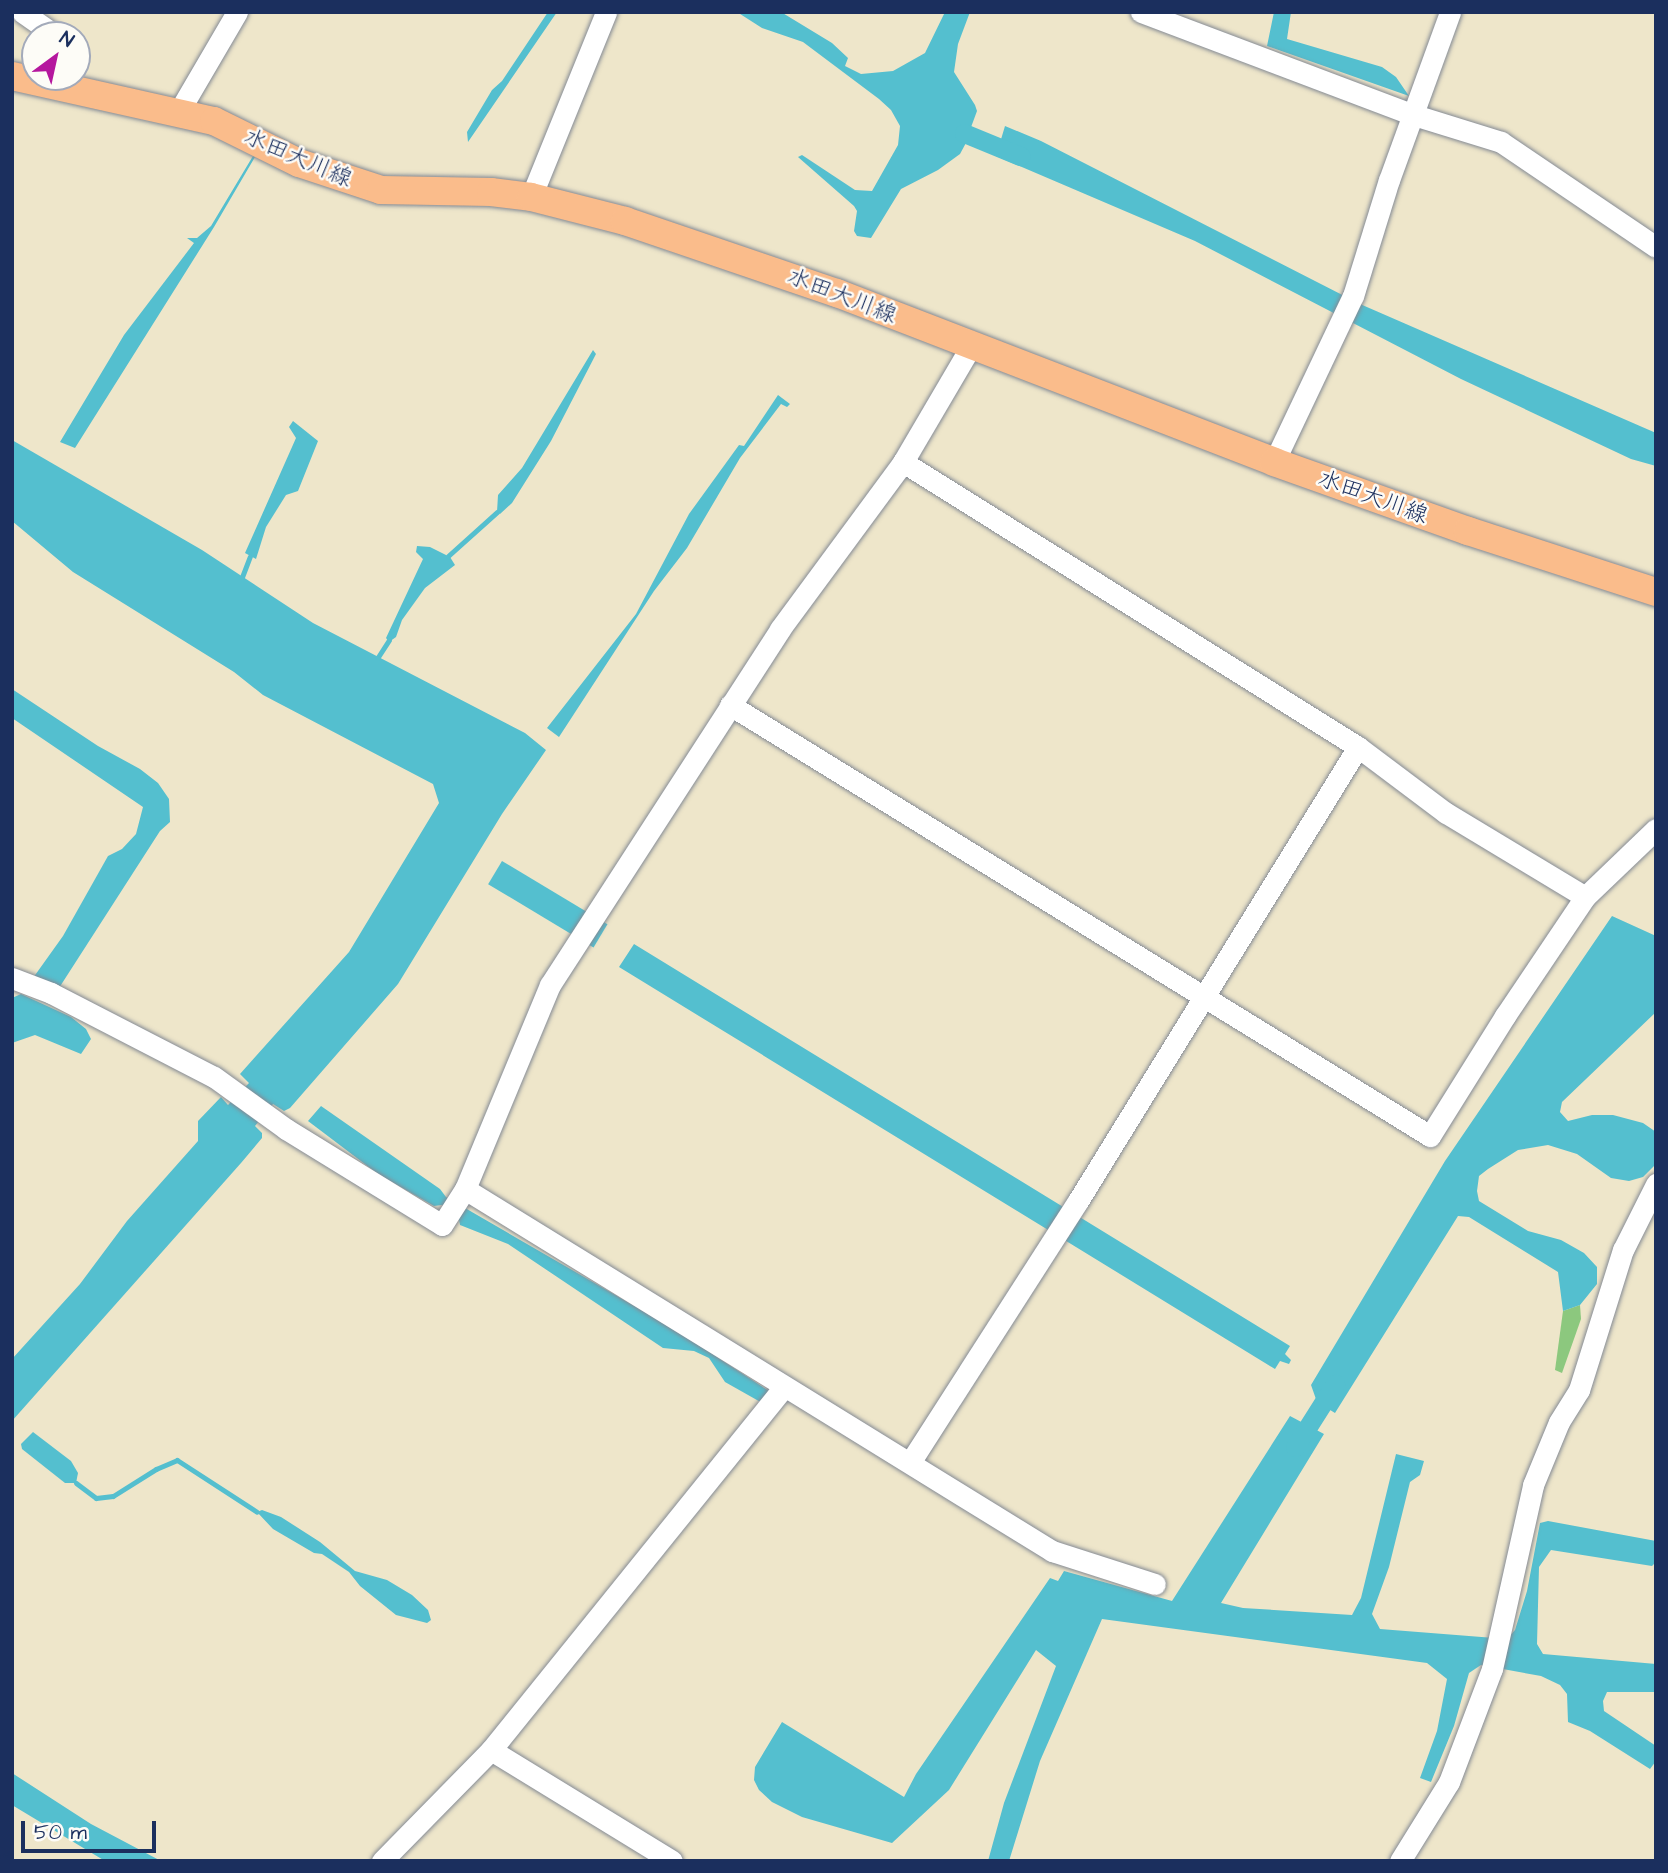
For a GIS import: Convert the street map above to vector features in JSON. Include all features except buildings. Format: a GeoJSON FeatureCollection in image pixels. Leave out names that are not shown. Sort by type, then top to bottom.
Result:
{"type":"FeatureCollection","features":[{"type":"Feature","properties":{"kind":"main road","name":"水田大川線"},"geometry":{"type":"LineString","coordinates":[[91,91],[214,121],[299,163],[381,190],[491,192],[531,197],[625,221],[712,249],[1274,462],[1468,531],[1656,592]]}},
{"type":"Feature","properties":{"kind":"street"},"geometry":{"type":"LineString","coordinates":[[178,113],[237,12]]}},
{"type":"Feature","properties":{"kind":"street"},"geometry":{"type":"LineString","coordinates":[[531,197],[606,12]]}},
{"type":"Feature","properties":{"kind":"street"},"geometry":{"type":"LineString","coordinates":[[1141,12],[1414,115],[1501,142],[1656,247]]}},
{"type":"Feature","properties":{"kind":"street"},"geometry":{"type":"LineString","coordinates":[[1274,462],[1353,296],[1389,180],[1450,12]]}},
{"type":"Feature","properties":{"kind":"street"},"geometry":{"type":"LineString","coordinates":[[12,978],[51,993],[214,1077],[286,1129],[442,1225],[465,1189],[550,985],[559,970],[780,629],[903,462],[971,346]]}},
{"type":"Feature","properties":{"kind":"street"},"geometry":{"type":"LineString","coordinates":[[903,462],[1358,747],[1446,813],[1585,897]]}},
{"type":"Feature","properties":{"kind":"street"},"geometry":{"type":"LineString","coordinates":[[730,705],[1430,1136],[1505,1016],[1585,897],[1656,830]]}},
{"type":"Feature","properties":{"kind":"street"},"geometry":{"type":"LineString","coordinates":[[911,1461],[1078,1201],[1358,747]]}},
{"type":"Feature","properties":{"kind":"street"},"geometry":{"type":"LineString","coordinates":[[1400,1861],[1450,1782],[1483,1694],[1500,1637],[1533,1485],[1559,1422],[1579,1390],[1623,1250],[1656,1184]]}},
{"type":"Feature","properties":{"kind":"street"},"geometry":{"type":"LineString","coordinates":[[465,1189],[784,1387],[911,1461],[1052,1551],[1155,1584]]}},
{"type":"Feature","properties":{"kind":"street"},"geometry":{"type":"LineString","coordinates":[[382,1861],[491,1750],[784,1387]]}},
{"type":"Feature","properties":{"kind":"street"},"geometry":{"type":"LineString","coordinates":[[491,1750],[672,1861]]}},
{"type":"Feature","properties":{"kind":"green space"},"geometry":{"type":"Polygon","coordinates":[[[1580,1305],[1581,1319],[1562,1373],[1555,1370],[1563,1311],[1580,1305]]]}},
{"type":"Feature","properties":{"kind":"water"},"geometry":{"type":"Polygon","coordinates":[[[548,12],[557,12],[468,142],[467,132],[492,90],[502,81],[548,12]]]}},
{"type":"Feature","properties":{"kind":"water"},"geometry":{"type":"Polygon","coordinates":[[[737,12],[781,12],[832,43],[848,58],[845,66],[861,74],[893,71],[925,53],[945,12],[970,12],[958,44],[954,72],[975,105],[977,111],[970,130],[989,140],[985,149],[967,141],[960,154],[938,170],[901,189],[871,238],[857,236],[854,231],[857,211],[854,206],[798,157],[802,155],[855,190],[872,191],[898,145],[900,126],[891,110],[879,99],[803,42],[762,28],[737,12]]]}},
{"type":"Feature","properties":{"kind":"water"},"geometry":{"type":"Polygon","coordinates":[[[1274,12],[1291,12],[1287,39],[1382,67],[1396,77],[1409,96],[1267,46],[1274,12]]]}},
{"type":"Feature","properties":{"kind":"water"},"geometry":{"type":"Polygon","coordinates":[[[1005,126],[1041,141],[1360,304],[1656,433],[1656,466],[1631,459],[1461,379],[1195,241],[996,156],[1005,126]]]}},
{"type":"Feature","properties":{"kind":"water"},"geometry":{"type":"Polygon","coordinates":[[[253,156],[255,157],[214,227],[75,448],[60,442],[124,335],[194,243],[187,238],[197,238],[211,226],[253,156]]]}},
{"type":"Feature","properties":{"kind":"water"},"geometry":{"type":"Polygon","coordinates":[[[593,350],[596,354],[551,441],[512,503],[500,514],[497,512],[498,495],[522,468],[593,350]]]}},
{"type":"Feature","properties":{"kind":"water"},"geometry":{"type":"Polygon","coordinates":[[[778,395],[790,404],[787,407],[781,404],[740,458],[687,548],[654,591],[559,737],[547,728],[636,614],[689,514],[739,445],[744,446],[778,395]]]}},
{"type":"Feature","properties":{"kind":"water"},"geometry":{"type":"Polygon","coordinates":[[[293,421],[318,441],[298,491],[286,495],[266,527],[256,559],[245,553],[296,438],[289,427],[293,421]]]}},
{"type":"Feature","properties":{"kind":"water"},"geometry":{"type":"Polygon","coordinates":[[[12,440],[202,550],[313,623],[525,733],[546,750],[502,814],[398,984],[290,1108],[284,1111],[273,1104],[255,1126],[262,1133],[262,1138],[12,1421],[12,1359],[80,1284],[127,1221],[198,1141],[198,1121],[221,1097],[228,1105],[249,1083],[240,1074],[349,952],[439,803],[433,784],[263,695],[234,672],[73,572],[12,521],[12,440]]]}},
{"type":"Feature","properties":{"kind":"water"},"geometry":{"type":"Polygon","coordinates":[[[417,546],[430,547],[450,557],[455,565],[425,588],[402,620],[396,637],[389,642],[386,638],[423,559],[416,552],[417,546]]]}},
{"type":"Feature","properties":{"kind":"water"},"geometry":{"type":"Polygon","coordinates":[[[12,689],[98,746],[140,769],[158,783],[169,799],[170,822],[160,831],[59,988],[33,978],[63,936],[108,856],[122,849],[136,834],[143,807],[12,718],[12,689]]]}},
{"type":"Feature","properties":{"kind":"water"},"geometry":{"type":"Polygon","coordinates":[[[502,861],[607,924],[594,947],[488,884],[502,861]]]}},
{"type":"Feature","properties":{"kind":"water"},"geometry":{"type":"Polygon","coordinates":[[[1612,916],[1656,936],[1656,1012],[1562,1102],[1560,1112],[1568,1121],[1592,1115],[1613,1115],[1643,1123],[1656,1132],[1656,1164],[1643,1177],[1629,1181],[1611,1178],[1577,1154],[1548,1145],[1518,1150],[1488,1169],[1479,1176],[1477,1191],[1479,1201],[1528,1231],[1561,1240],[1584,1253],[1597,1267],[1597,1284],[1580,1305],[1563,1311],[1558,1272],[1469,1217],[1458,1216],[1335,1413],[1317,1402],[1311,1385],[1445,1161],[1612,916]]]}},
{"type":"Feature","properties":{"kind":"water"},"geometry":{"type":"Polygon","coordinates":[[[634,944],[1290,1346],[1285,1354],[1291,1360],[1289,1364],[1280,1361],[1275,1369],[619,967],[634,944]]]}},
{"type":"Feature","properties":{"kind":"water"},"geometry":{"type":"Polygon","coordinates":[[[21,994],[71,1017],[86,1029],[91,1039],[81,1054],[35,1035],[12,1043],[12,998],[21,994]]]}},
{"type":"Feature","properties":{"kind":"water"},"geometry":{"type":"Polygon","coordinates":[[[321,1106],[440,1189],[446,1197],[674,1329],[769,1391],[764,1404],[725,1382],[709,1358],[694,1351],[663,1348],[508,1244],[460,1225],[458,1214],[442,1205],[434,1206],[378,1174],[308,1121],[321,1106]]]}},
{"type":"Feature","properties":{"kind":"water"},"geometry":{"type":"Polygon","coordinates":[[[1290,1416],[1324,1434],[1221,1603],[1243,1608],[1352,1615],[1361,1598],[1396,1454],[1424,1461],[1420,1475],[1410,1482],[1389,1567],[1372,1614],[1380,1629],[1507,1639],[1515,1630],[1527,1591],[1540,1523],[1548,1521],[1656,1541],[1656,1562],[1652,1566],[1551,1550],[1539,1567],[1537,1644],[1543,1654],[1656,1664],[1656,1692],[1607,1692],[1603,1701],[1604,1711],[1656,1746],[1656,1761],[1650,1769],[1590,1731],[1568,1722],[1567,1694],[1560,1685],[1541,1676],[1481,1665],[1469,1673],[1454,1726],[1431,1782],[1420,1778],[1437,1731],[1447,1679],[1427,1663],[1102,1619],[1040,1761],[1009,1861],[988,1861],[1004,1803],[1056,1666],[1036,1650],[949,1790],[892,1843],[802,1817],[772,1802],[759,1790],[754,1780],[755,1767],[782,1722],[904,1797],[916,1774],[1050,1578],[1058,1581],[1064,1571],[1172,1601],[1290,1416]]]}},
{"type":"Feature","properties":{"kind":"water"},"geometry":{"type":"Polygon","coordinates":[[[33,1432],[71,1461],[78,1473],[76,1483],[65,1483],[22,1449],[21,1444],[33,1432]]]}},
{"type":"Feature","properties":{"kind":"water"},"geometry":{"type":"Polygon","coordinates":[[[262,1510],[281,1517],[320,1542],[355,1571],[387,1580],[412,1595],[428,1610],[431,1620],[427,1623],[396,1615],[360,1586],[349,1572],[322,1554],[314,1553],[273,1529],[257,1512],[262,1510]]]}},
{"type":"Feature","properties":{"kind":"water"},"geometry":{"type":"Polygon","coordinates":[[[12,1773],[91,1824],[161,1861],[105,1861],[12,1805],[12,1773]]]}},
{"type":"Feature","properties":{"kind":"waterway"},"geometry":{"type":"LineString","coordinates":[[964,133],[1020,156]]}},
{"type":"Feature","properties":{"kind":"waterway"},"geometry":{"type":"LineString","coordinates":[[448,556],[497,512]]}},
{"type":"Feature","properties":{"kind":"waterway"},"geometry":{"type":"LineString","coordinates":[[242,577],[250,556]]}},
{"type":"Feature","properties":{"kind":"waterway"},"geometry":{"type":"LineString","coordinates":[[378,657],[389,640]]}},
{"type":"Feature","properties":{"kind":"waterway"},"geometry":{"type":"LineString","coordinates":[[1295,1447],[1335,1384]]}},
{"type":"Feature","properties":{"kind":"waterway"},"geometry":{"type":"LineString","coordinates":[[76,1483],[96,1498],[113,1496],[156,1469],[177,1460],[257,1512]]}}]}
